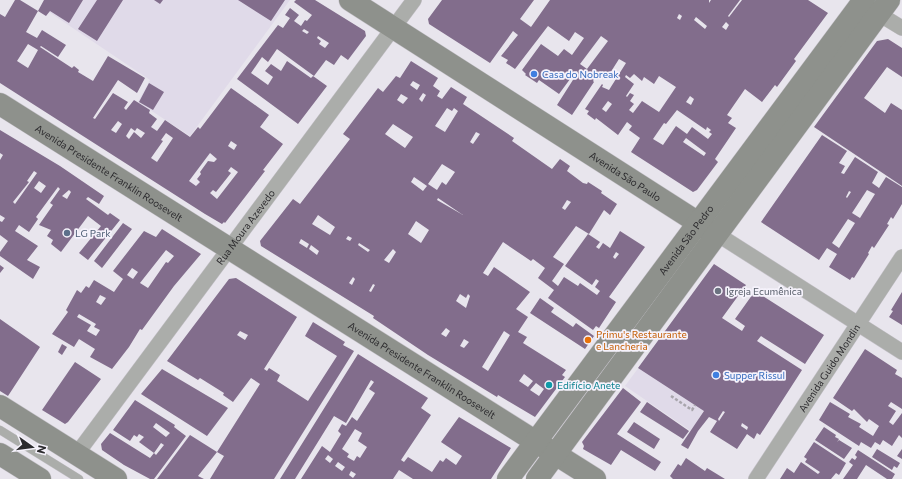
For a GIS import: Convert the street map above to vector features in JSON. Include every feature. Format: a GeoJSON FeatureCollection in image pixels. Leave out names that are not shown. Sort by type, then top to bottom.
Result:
{"type":"FeatureCollection","features":[{"type":"Feature","properties":{"kind":"street","name":"Avenida São Paulo"},"geometry":{"type":"LineString","coordinates":[[350,0],[902,352]]}},
{"type":"Feature","properties":{"kind":"street","name":"Rua Moura Azevedo"},"geometry":{"type":"LineString","coordinates":[[76,455],[225,246],[414,0]]}},
{"type":"Feature","properties":{"kind":"street"},"geometry":{"type":"LineString","coordinates":[[901,0],[902,8]]}},
{"type":"Feature","properties":{"kind":"street"},"geometry":{"type":"LineString","coordinates":[[537,479],[717,234],[870,3],[902,28]]}},
{"type":"Feature","properties":{"kind":"street","name":"Avenida São Pedro"},"geometry":{"type":"LineString","coordinates":[[508,479],[699,222],[870,3]]}},
{"type":"Feature","properties":{"kind":"street","name":"Avenida Presidente Franklin Roosevelt"},"geometry":{"type":"LineString","coordinates":[[0,104],[595,479]]}},
{"type":"Feature","properties":{"kind":"street","name":"Avenida Guido Mondin"},"geometry":{"type":"LineString","coordinates":[[756,479],[902,257]]}},
{"type":"Feature","properties":{"kind":"street"},"geometry":{"type":"LineString","coordinates":[[0,406],[116,479]]}},
{"type":"Feature","properties":{"kind":"street"},"geometry":{"type":"LineString","coordinates":[[0,454],[40,479]]}},
{"type":"Feature","properties":{"kind":"lane"},"geometry":{"type":"LineString","coordinates":[[0,430],[79,479]]}},
{"type":"Feature","properties":{"kind":"path"},"geometry":{"type":"LineString","coordinates":[[671,396],[692,410],[695,405]]}},
{"type":"Feature","properties":{"kind":"shaded area"},"geometry":{"type":"Polygon","coordinates":[[[54,0],[290,0],[190,136],[138,102],[150,80],[49,12],[54,0]]]}},
{"type":"Feature","properties":{"kind":"shaded area","name":"Supper Rissul"},"geometry":{"type":"Polygon","coordinates":[[[679,313],[752,338],[802,370],[760,435],[709,402],[691,431],[625,386],[679,313]]]}},
{"type":"Feature","properties":{"kind":"building"},"geometry":{"type":"Polygon","coordinates":[[[15,0],[20,0],[38,11],[26,32],[37,38],[42,30],[66,45],[58,57],[41,46],[40,47],[72,68],[74,66],[79,70],[78,72],[93,81],[108,56],[145,78],[137,93],[118,80],[93,118],[95,119],[113,93],[128,102],[124,108],[126,110],[134,100],[150,110],[149,113],[157,119],[151,127],[157,131],[165,120],[190,137],[198,127],[200,129],[231,88],[269,115],[260,127],[283,144],[263,170],[265,171],[225,223],[224,222],[222,224],[0,83],[0,14],[5,17],[15,0]],[[28,44],[17,61],[28,68],[38,50],[28,44]],[[118,121],[111,130],[116,133],[122,124],[118,121]],[[131,128],[126,136],[129,139],[134,132],[141,138],[145,133],[137,128],[135,131],[131,128]],[[166,133],[161,140],[163,141],[151,158],[157,162],[173,138],[166,133]],[[231,141],[228,146],[234,150],[237,145],[231,141]],[[210,153],[189,181],[196,186],[200,182],[197,179],[201,174],[200,172],[208,161],[214,162],[217,159],[210,153]],[[231,167],[228,171],[231,173],[216,192],[213,190],[210,193],[217,199],[238,172],[231,167]]]}},
{"type":"Feature","properties":{"kind":"building"},"geometry":{"type":"Polygon","coordinates":[[[44,0],[83,0],[69,23],[50,11],[46,16],[38,11],[44,0]]]}},
{"type":"Feature","properties":{"kind":"building"},"geometry":{"type":"Polygon","coordinates":[[[97,0],[123,0],[97,41],[78,29],[97,0]]]}},
{"type":"Feature","properties":{"kind":"building"},"geometry":{"type":"Polygon","coordinates":[[[154,0],[163,0],[160,4],[154,0]]]}},
{"type":"Feature","properties":{"kind":"building"},"geometry":{"type":"Polygon","coordinates":[[[238,0],[285,0],[271,21],[238,0]]]}},
{"type":"Feature","properties":{"kind":"building"},"geometry":{"type":"Polygon","coordinates":[[[296,0],[315,0],[365,31],[366,36],[348,60],[341,55],[334,65],[326,60],[314,76],[277,49],[268,62],[262,57],[251,73],[268,85],[273,77],[265,71],[271,64],[281,71],[287,61],[311,78],[313,76],[327,86],[298,124],[237,79],[278,25],[283,28],[290,18],[285,15],[290,8],[299,15],[294,21],[301,26],[305,20],[307,21],[312,15],[294,2],[296,0]],[[304,29],[302,31],[307,34],[309,32],[304,29]],[[318,36],[317,38],[321,41],[319,44],[325,48],[329,43],[318,36]]]}},
{"type":"Feature","properties":{"kind":"building"},"geometry":{"type":"Polygon","coordinates":[[[442,0],[534,0],[520,19],[531,27],[550,0],[709,0],[709,3],[711,0],[740,0],[728,16],[729,17],[742,0],[808,0],[828,13],[794,59],[796,61],[777,87],[775,85],[762,102],[745,89],[727,115],[732,118],[728,123],[736,128],[715,159],[718,162],[697,190],[693,192],[631,152],[640,138],[629,130],[632,126],[627,122],[618,135],[596,118],[595,120],[587,114],[589,111],[585,109],[602,84],[602,87],[609,90],[626,63],[619,59],[607,78],[599,72],[572,115],[557,105],[578,72],[576,71],[559,94],[539,80],[537,83],[525,75],[526,74],[522,70],[541,44],[558,56],[564,49],[572,55],[584,38],[575,32],[569,41],[548,26],[515,69],[506,63],[508,60],[501,56],[518,35],[513,31],[490,63],[429,24],[428,19],[442,0]],[[679,14],[677,18],[680,20],[682,16],[679,14]],[[696,17],[694,20],[705,29],[707,26],[696,17]],[[726,22],[722,27],[726,30],[729,25],[726,22]],[[601,36],[580,64],[587,69],[608,41],[601,36]],[[634,74],[630,78],[626,75],[625,77],[634,84],[626,96],[627,97],[630,93],[634,95],[630,101],[634,104],[629,110],[633,113],[642,101],[659,112],[676,87],[659,76],[654,84],[644,77],[642,81],[634,74]],[[690,96],[686,102],[691,105],[694,99],[690,96]],[[608,101],[602,109],[606,112],[612,104],[608,101]],[[677,110],[666,124],[664,123],[653,139],[663,145],[676,126],[687,134],[692,127],[708,139],[712,134],[709,132],[711,130],[707,127],[706,130],[677,110]],[[686,138],[683,142],[704,156],[706,153],[686,138]]]}},
{"type":"Feature","properties":{"kind":"building"},"geometry":{"type":"Polygon","coordinates":[[[888,39],[902,48],[902,77],[887,67],[864,98],[885,113],[891,103],[902,110],[902,186],[814,127],[877,41],[888,39]]]}},
{"type":"Feature","properties":{"kind":"building"},"geometry":{"type":"Polygon","coordinates":[[[411,61],[438,78],[433,86],[440,91],[437,96],[442,99],[451,87],[467,97],[463,104],[514,138],[512,141],[552,169],[560,159],[570,166],[567,171],[583,183],[587,184],[588,182],[602,191],[601,193],[617,204],[610,215],[604,210],[589,234],[576,226],[553,257],[564,264],[552,281],[558,286],[564,277],[578,286],[580,283],[597,295],[600,291],[595,287],[599,281],[596,279],[592,285],[565,266],[588,234],[600,242],[596,247],[599,249],[603,243],[610,248],[620,231],[645,247],[609,297],[616,302],[599,328],[596,326],[593,330],[548,298],[554,290],[538,278],[545,268],[533,259],[531,261],[503,242],[483,273],[488,276],[494,267],[530,292],[516,309],[528,317],[518,332],[527,337],[523,343],[566,370],[562,375],[565,377],[535,417],[498,395],[497,397],[428,355],[373,318],[374,316],[261,246],[260,241],[293,199],[300,204],[350,139],[343,134],[378,88],[383,92],[396,76],[400,78],[411,61]],[[413,81],[410,85],[417,90],[420,85],[413,81]],[[423,93],[419,99],[422,102],[426,95],[423,93]],[[401,94],[397,100],[403,104],[408,98],[401,94]],[[447,108],[435,126],[445,132],[458,111],[454,108],[452,111],[447,108]],[[393,124],[385,134],[405,148],[413,137],[393,124]],[[476,132],[470,142],[473,144],[480,134],[476,132]],[[442,164],[428,184],[437,190],[442,182],[446,185],[455,172],[442,164]],[[414,177],[411,182],[423,191],[427,186],[414,177]],[[438,198],[437,200],[463,215],[438,198]],[[567,200],[562,208],[565,210],[571,202],[567,200]],[[318,215],[312,224],[330,235],[335,227],[318,215]],[[416,221],[408,234],[421,243],[429,230],[416,221]],[[348,236],[346,239],[350,241],[352,238],[348,236]],[[301,239],[299,243],[307,248],[309,244],[301,239]],[[359,243],[358,245],[368,252],[370,250],[359,243]],[[311,245],[309,249],[317,255],[319,251],[311,245]],[[393,249],[384,260],[389,263],[396,252],[393,249]],[[616,252],[613,257],[615,259],[619,254],[616,252]],[[353,277],[349,283],[352,285],[355,279],[353,277]],[[373,284],[369,291],[371,292],[375,285],[373,284]],[[460,294],[456,301],[466,308],[470,296],[468,294],[466,298],[460,294]],[[446,328],[441,334],[446,337],[450,331],[446,328]],[[504,331],[482,367],[488,371],[510,335],[504,331]],[[464,339],[460,346],[464,348],[469,342],[464,339]],[[524,374],[519,381],[528,387],[533,381],[524,374]],[[536,383],[530,390],[539,396],[544,389],[536,383]]]}},
{"type":"Feature","properties":{"kind":"building"},"geometry":{"type":"Polygon","coordinates":[[[149,83],[164,92],[153,110],[139,102],[149,83]]]}},
{"type":"Feature","properties":{"kind":"building"},"geometry":{"type":"Polygon","coordinates":[[[0,130],[60,166],[104,196],[99,204],[88,197],[86,199],[108,215],[110,213],[120,220],[88,260],[79,253],[101,226],[88,216],[61,252],[51,244],[53,240],[47,236],[51,230],[39,225],[53,205],[50,203],[60,189],[58,187],[36,217],[38,219],[29,232],[19,225],[15,231],[38,246],[27,260],[40,267],[33,279],[0,256],[0,252],[8,241],[0,235],[0,221],[2,222],[5,218],[0,215],[0,160],[3,155],[0,153],[0,130]],[[34,171],[27,181],[29,182],[13,202],[15,204],[37,173],[34,171]],[[39,181],[34,188],[41,193],[46,186],[39,181]],[[69,190],[62,196],[67,199],[71,192],[69,190]]]}},
{"type":"Feature","properties":{"kind":"building"},"geometry":{"type":"Polygon","coordinates":[[[822,135],[847,151],[839,163],[845,166],[841,173],[844,174],[855,157],[878,172],[872,183],[879,188],[886,177],[902,187],[902,204],[893,219],[891,217],[887,224],[889,225],[874,248],[872,246],[868,253],[869,254],[854,278],[852,277],[850,280],[829,267],[837,254],[827,248],[819,260],[761,222],[822,135]],[[867,190],[852,213],[860,218],[875,194],[867,190]],[[849,191],[846,197],[847,198],[851,192],[849,191]],[[848,219],[832,243],[839,248],[855,223],[848,219]]]}},
{"type":"Feature","properties":{"kind":"building"},"geometry":{"type":"Polygon","coordinates":[[[123,223],[132,229],[102,268],[94,261],[123,223]]]}},
{"type":"Feature","properties":{"kind":"building"},"geometry":{"type":"Polygon","coordinates":[[[162,229],[201,254],[174,286],[142,330],[140,329],[129,347],[112,369],[90,357],[95,349],[79,339],[74,347],[52,334],[68,312],[66,310],[77,290],[81,293],[86,286],[89,288],[94,280],[114,292],[123,279],[113,271],[144,231],[156,237],[162,229]],[[166,250],[140,283],[148,288],[166,262],[168,263],[174,256],[166,250]],[[132,268],[127,275],[133,279],[138,272],[132,268]],[[100,295],[96,302],[101,305],[106,298],[100,295]],[[79,314],[77,317],[91,325],[87,331],[96,336],[100,330],[94,327],[96,324],[79,314]]]}},
{"type":"Feature","properties":{"kind":"building"},"geometry":{"type":"Polygon","coordinates":[[[714,264],[746,285],[722,318],[742,331],[745,326],[735,319],[755,291],[824,335],[805,364],[761,336],[757,341],[802,370],[760,435],[757,433],[754,439],[747,434],[737,449],[710,432],[717,421],[709,417],[698,431],[688,449],[681,445],[704,411],[638,368],[714,264]],[[723,411],[718,419],[719,421],[725,412],[723,411]],[[742,423],[741,426],[747,430],[748,427],[742,423]]]}},
{"type":"Feature","properties":{"kind":"building"},"geometry":{"type":"Polygon","coordinates":[[[0,265],[4,268],[0,273],[0,265]]]}},
{"type":"Feature","properties":{"kind":"building"},"geometry":{"type":"Polygon","coordinates":[[[236,278],[297,317],[264,369],[267,371],[269,368],[280,375],[277,381],[308,401],[337,356],[305,336],[313,322],[345,342],[343,345],[354,351],[274,479],[210,479],[224,456],[217,452],[260,384],[251,378],[233,402],[223,395],[224,393],[200,378],[198,380],[167,361],[229,279],[236,278]],[[240,331],[237,335],[245,340],[248,335],[240,331]]]}},
{"type":"Feature","properties":{"kind":"building"},"geometry":{"type":"Polygon","coordinates":[[[902,292],[902,325],[889,317],[893,311],[891,310],[902,292]]]}},
{"type":"Feature","properties":{"kind":"building"},"geometry":{"type":"Polygon","coordinates":[[[540,298],[554,308],[551,312],[573,327],[576,323],[594,336],[585,349],[530,313],[540,298]]]}},
{"type":"Feature","properties":{"kind":"building"},"geometry":{"type":"Polygon","coordinates":[[[0,319],[40,347],[8,396],[0,391],[0,319]]]}},
{"type":"Feature","properties":{"kind":"building"},"geometry":{"type":"Polygon","coordinates":[[[62,344],[67,347],[62,355],[58,352],[62,344]]]}},
{"type":"Feature","properties":{"kind":"building"},"geometry":{"type":"Polygon","coordinates":[[[865,349],[897,370],[895,374],[902,378],[902,409],[891,402],[888,406],[896,411],[889,422],[893,425],[902,413],[902,438],[899,435],[892,446],[883,440],[880,445],[875,442],[871,448],[861,442],[859,446],[819,420],[830,402],[850,414],[848,417],[861,424],[859,427],[873,436],[879,426],[869,419],[867,422],[854,409],[852,411],[833,398],[865,349]]]}},
{"type":"Feature","properties":{"kind":"building"},"geometry":{"type":"Polygon","coordinates":[[[358,354],[428,398],[421,408],[431,415],[401,460],[404,462],[408,457],[432,472],[440,460],[443,462],[446,458],[456,465],[462,456],[441,442],[459,417],[511,448],[491,479],[413,479],[399,470],[393,479],[301,479],[322,446],[330,452],[341,434],[338,431],[342,424],[346,426],[352,417],[357,421],[375,393],[369,389],[374,382],[371,380],[346,423],[334,416],[295,479],[280,479],[358,354]],[[355,429],[342,449],[349,454],[347,457],[354,461],[357,456],[360,458],[367,447],[358,441],[362,433],[355,429]],[[328,455],[325,459],[330,463],[333,459],[328,455]],[[338,462],[335,466],[342,471],[345,467],[338,462]],[[351,471],[349,475],[353,478],[356,474],[351,471]]]}},
{"type":"Feature","properties":{"kind":"building"},"geometry":{"type":"Polygon","coordinates":[[[75,362],[101,379],[65,424],[42,410],[75,362]]]}},
{"type":"Feature","properties":{"kind":"building"},"geometry":{"type":"Polygon","coordinates":[[[162,369],[228,408],[207,436],[141,394],[162,369]]]}},
{"type":"Feature","properties":{"kind":"building"},"geometry":{"type":"Polygon","coordinates":[[[623,388],[641,402],[617,434],[661,462],[655,471],[621,450],[611,465],[583,449],[584,446],[582,442],[623,388]]]}},
{"type":"Feature","properties":{"kind":"building"},"geometry":{"type":"Polygon","coordinates":[[[135,400],[175,425],[174,427],[186,436],[154,479],[150,479],[124,465],[102,450],[101,444],[110,433],[150,458],[154,453],[139,442],[144,437],[139,434],[137,437],[134,435],[130,441],[113,430],[135,400]],[[156,423],[153,427],[166,437],[170,433],[156,423]],[[161,443],[154,453],[156,455],[164,445],[161,443]]]}},
{"type":"Feature","properties":{"kind":"building"},"geometry":{"type":"Polygon","coordinates":[[[647,402],[689,431],[683,439],[640,412],[647,402]]]}},
{"type":"Feature","properties":{"kind":"building"},"geometry":{"type":"Polygon","coordinates":[[[634,422],[660,439],[654,449],[627,432],[634,422]]]}},
{"type":"Feature","properties":{"kind":"building"},"geometry":{"type":"Polygon","coordinates":[[[824,427],[836,435],[835,437],[839,439],[837,442],[839,440],[852,448],[844,459],[815,440],[824,427]]]}},
{"type":"Feature","properties":{"kind":"building"},"geometry":{"type":"Polygon","coordinates":[[[190,435],[217,452],[198,476],[204,479],[157,479],[190,435]]]}},
{"type":"Feature","properties":{"kind":"building"},"geometry":{"type":"Polygon","coordinates":[[[814,442],[846,463],[839,475],[836,473],[831,479],[780,479],[787,468],[794,473],[801,462],[818,474],[820,472],[805,462],[807,459],[804,457],[814,442]]]}},
{"type":"Feature","properties":{"kind":"building"},"geometry":{"type":"Polygon","coordinates":[[[877,449],[900,463],[897,468],[894,466],[892,470],[872,457],[877,449]]]}},
{"type":"Feature","properties":{"kind":"building"},"geometry":{"type":"Polygon","coordinates":[[[902,449],[902,459],[897,456],[902,449]]]}},
{"type":"Feature","properties":{"kind":"building"},"geometry":{"type":"Polygon","coordinates":[[[858,450],[895,474],[892,479],[887,479],[866,465],[857,479],[843,479],[853,465],[849,462],[852,458],[855,460],[857,457],[855,455],[858,450]]]}},
{"type":"Feature","properties":{"kind":"building"},"geometry":{"type":"Polygon","coordinates":[[[686,458],[705,471],[707,468],[725,479],[673,479],[670,476],[678,464],[681,466],[686,458]]]}},
{"type":"Feature","properties":{"kind":"place","name":"Casa do Nobreak"},"geometry":{"type":"Point","coordinates":[534,74]}},
{"type":"Feature","properties":{"kind":"place","name":"LG Park"},"geometry":{"type":"Point","coordinates":[67,233]}},
{"type":"Feature","properties":{"kind":"place","name":"Igreja Ecumênica"},"geometry":{"type":"Point","coordinates":[718,291]}},
{"type":"Feature","properties":{"kind":"place","name":"Primu's Restaurante e Lancheria"},"geometry":{"type":"Point","coordinates":[588,340]}},
{"type":"Feature","properties":{"kind":"place","name":"Supper Rissul"},"geometry":{"type":"Point","coordinates":[716,375]}},
{"type":"Feature","properties":{"kind":"place","name":"Edifício Anete"},"geometry":{"type":"Point","coordinates":[549,385]}}]}
